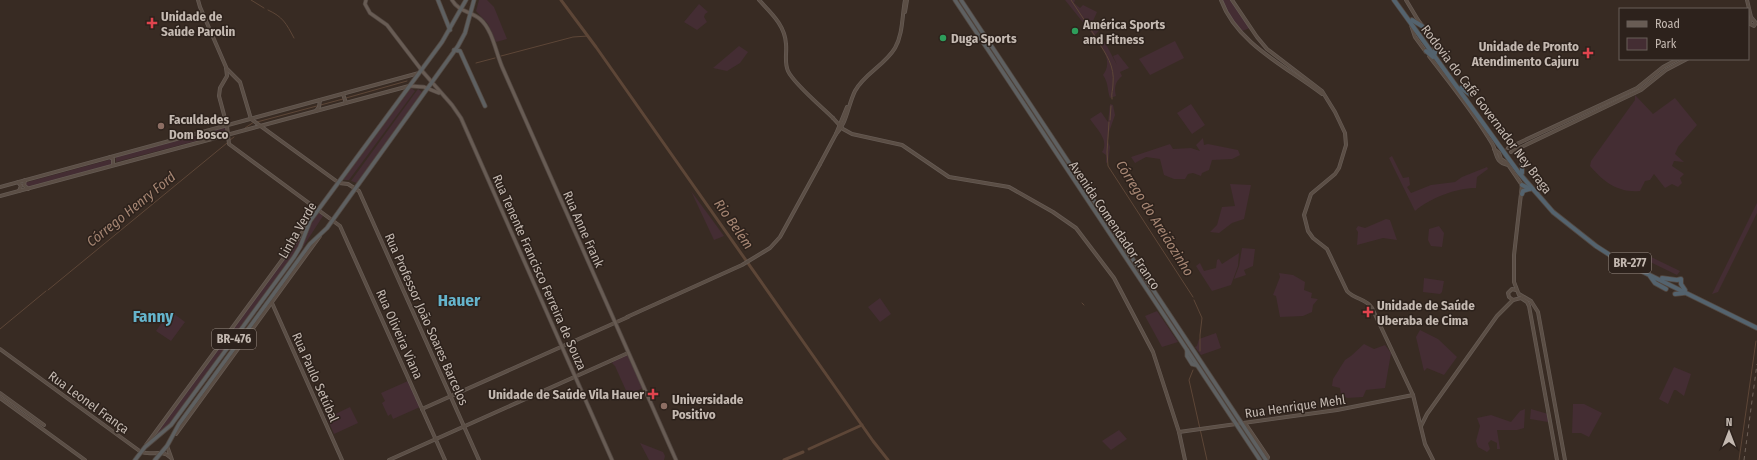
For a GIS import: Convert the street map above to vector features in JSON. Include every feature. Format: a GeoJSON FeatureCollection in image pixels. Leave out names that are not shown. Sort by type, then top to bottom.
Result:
{"type":"FeatureCollection","features":[{"type":"Feature","properties":{"kind":"highway"},"geometry":{"type":"LineString","coordinates":[[438,0],[450,31]]}},
{"type":"Feature","properties":{"kind":"highway","name":"Linha Verde"},"geometry":{"type":"LineString","coordinates":[[135,460],[144,447],[167,429],[183,409],[298,252],[310,221],[450,31],[466,0]]}},
{"type":"Feature","properties":{"kind":"highway","name":"Linha Verde"},"geometry":{"type":"LineString","coordinates":[[156,460],[166,446],[178,424],[301,256],[313,241],[327,228],[454,50],[464,35],[469,13],[474,0]]}},
{"type":"Feature","properties":{"kind":"highway","name":"Avenida Comendador Franco"},"geometry":{"type":"LineString","coordinates":[[955,0],[1130,264],[1206,370],[1267,459]]}},
{"type":"Feature","properties":{"kind":"highway","name":"Avenida Comendador Franco"},"geometry":{"type":"LineString","coordinates":[[961,0],[1134,262],[1187,350],[1189,360],[1192,364],[1196,365],[1201,372]]}},
{"type":"Feature","properties":{"kind":"highway","name":"Rodovia do Café Governador Ney Braga"},"geometry":{"type":"LineString","coordinates":[[1395,0],[1519,173],[1558,217],[1590,242],[1610,255],[1757,327]]}},
{"type":"Feature","properties":{"kind":"highway"},"geometry":{"type":"LineString","coordinates":[[1411,22],[1422,26]]}},
{"type":"Feature","properties":{"kind":"highway","name":"Rodovia do Café Governador Ney Braga"},"geometry":{"type":"LineString","coordinates":[[1411,22],[1522,173],[1552,208],[1583,235],[1611,253],[1757,327]]}},
{"type":"Feature","properties":{"kind":"highway"},"geometry":{"type":"LineString","coordinates":[[1434,43],[1435,53]]}},
{"type":"Feature","properties":{"kind":"highway"},"geometry":{"type":"LineString","coordinates":[[454,50],[460,51],[485,106]]}},
{"type":"Feature","properties":{"kind":"highway"},"geometry":{"type":"LineString","coordinates":[[1426,51],[1437,60]]}},
{"type":"Feature","properties":{"kind":"highway"},"geometry":{"type":"LineString","coordinates":[[1012,86],[1013,83],[1016,84]]}},
{"type":"Feature","properties":{"kind":"highway"},"geometry":{"type":"LineString","coordinates":[[402,88],[405,94]]}},
{"type":"Feature","properties":{"kind":"highway"},"geometry":{"type":"LineString","coordinates":[[1461,88],[1471,95]]}},
{"type":"Feature","properties":{"kind":"highway"},"geometry":{"type":"LineString","coordinates":[[1054,149],[1057,150],[1058,148]]}},
{"type":"Feature","properties":{"kind":"highway"},"geometry":{"type":"LineString","coordinates":[[1522,173],[1524,164]]}},
{"type":"Feature","properties":{"kind":"highway"},"geometry":{"type":"LineString","coordinates":[[1522,185],[1537,195]]}},
{"type":"Feature","properties":{"kind":"highway"},"geometry":{"type":"LineString","coordinates":[[1522,194],[1526,189],[1530,189]]}},
{"type":"Feature","properties":{"kind":"highway"},"geometry":{"type":"LineString","coordinates":[[1126,258],[1129,259],[1130,257]]}},
{"type":"Feature","properties":{"kind":"highway"},"geometry":{"type":"LineString","coordinates":[[1130,264],[1131,262],[1134,262]]}},
{"type":"Feature","properties":{"kind":"highway"},"geometry":{"type":"LineString","coordinates":[[1645,272],[1652,277],[1655,283],[1666,289]]}},
{"type":"Feature","properties":{"kind":"highway"},"geometry":{"type":"LineString","coordinates":[[1662,278],[1677,280],[1681,279],[1682,286],[1685,290]]}},
{"type":"Feature","properties":{"kind":"highway"},"geometry":{"type":"LineString","coordinates":[[1678,298],[1681,292]]}},
{"type":"Feature","properties":{"kind":"highway"},"geometry":{"type":"LineString","coordinates":[[1675,294],[1681,292],[1690,295]]}},
{"type":"Feature","properties":{"kind":"highway"},"geometry":{"type":"LineString","coordinates":[[1206,370],[1202,370],[1201,372],[1260,460]]}},
{"type":"Feature","properties":{"kind":"highway"},"geometry":{"type":"LineString","coordinates":[[1224,406],[1226,407],[1228,404]]}},
{"type":"Feature","properties":{"kind":"main road"},"geometry":{"type":"LineString","coordinates":[[198,0],[226,67],[227,76],[220,88],[219,96],[228,135]]}},
{"type":"Feature","properties":{"kind":"main road","name":"Rua Tenente Francisco Ferreira de Souza"},"geometry":{"type":"LineString","coordinates":[[366,0],[365,4],[370,13],[387,25],[421,72],[444,96],[461,118],[612,460]]}},
{"type":"Feature","properties":{"kind":"main road","name":"Rua Anne Frank"},"geometry":{"type":"LineString","coordinates":[[452,0],[461,9],[480,18],[486,27],[502,70],[676,460]]}},
{"type":"Feature","properties":{"kind":"main road"},"geometry":{"type":"LineString","coordinates":[[759,0],[776,18],[783,31],[786,42],[786,64],[790,75],[849,133],[860,137],[899,143],[949,178],[1009,187],[1054,212],[1076,228],[1114,278],[1153,352],[1179,432],[1184,453],[1184,460]]}},
{"type":"Feature","properties":{"kind":"main road"},"geometry":{"type":"LineString","coordinates":[[422,408],[744,264],[776,243],[841,126],[850,102],[862,82],[894,50],[899,38],[906,0]]}},
{"type":"Feature","properties":{"kind":"main road"},"geometry":{"type":"LineString","coordinates":[[1221,0],[1229,17],[1249,40],[1324,96]]}},
{"type":"Feature","properties":{"kind":"main road"},"geometry":{"type":"LineString","coordinates":[[1232,0],[1265,46],[1276,57],[1319,88],[1332,107],[1344,133],[1346,145],[1339,168],[1310,196],[1304,211],[1304,219],[1311,236],[1327,249],[1347,291],[1352,296],[1369,303],[1372,308],[1413,395],[1426,445],[1433,460]]}},
{"type":"Feature","properties":{"kind":"main road"},"geometry":{"type":"LineString","coordinates":[[1406,0],[1434,43]]}},
{"type":"Feature","properties":{"kind":"main road"},"geometry":{"type":"LineString","coordinates":[[1749,8],[1751,17],[1750,24]]}},
{"type":"Feature","properties":{"kind":"main road"},"geometry":{"type":"LineString","coordinates":[[1411,22],[1415,36],[1522,185],[1514,255],[1514,282],[1518,293],[1517,298]]}},
{"type":"Feature","properties":{"kind":"main road"},"geometry":{"type":"LineString","coordinates":[[1620,98],[1640,87],[1654,74],[1676,60]]}},
{"type":"Feature","properties":{"kind":"main road"},"geometry":{"type":"LineString","coordinates":[[1511,152],[1576,119],[1580,115],[1643,89],[1662,73],[1686,60]]}},
{"type":"Feature","properties":{"kind":"main road"},"geometry":{"type":"LineString","coordinates":[[226,67],[241,84],[252,120],[339,183],[345,183],[356,188]]}},
{"type":"Feature","properties":{"kind":"main road"},"geometry":{"type":"LineString","coordinates":[[0,187],[344,95],[421,72]]}},
{"type":"Feature","properties":{"kind":"main road"},"geometry":{"type":"LineString","coordinates":[[1654,74],[1662,73]]}},
{"type":"Feature","properties":{"kind":"main road"},"geometry":{"type":"LineString","coordinates":[[227,76],[233,74]]}},
{"type":"Feature","properties":{"kind":"main road"},"geometry":{"type":"LineString","coordinates":[[0,196],[232,134],[259,125],[410,86]]}},
{"type":"Feature","properties":{"kind":"main road","name":"Rua Tenente Francisco Ferreira de Souza"},"geometry":{"type":"LineString","coordinates":[[410,86],[427,88],[444,96]]}},
{"type":"Feature","properties":{"kind":"main road"},"geometry":{"type":"LineString","coordinates":[[344,95],[346,102]]}},
{"type":"Feature","properties":{"kind":"main road"},"geometry":{"type":"LineString","coordinates":[[1508,148],[1536,135],[1582,118],[1615,100]]}},
{"type":"Feature","properties":{"kind":"main road"},"geometry":{"type":"LineString","coordinates":[[316,110],[320,101]]}},
{"type":"Feature","properties":{"kind":"main road"},"geometry":{"type":"LineString","coordinates":[[1580,115],[1580,118],[1582,118]]}},
{"type":"Feature","properties":{"kind":"main road"},"geometry":{"type":"LineString","coordinates":[[227,126],[232,134]]}},
{"type":"Feature","properties":{"kind":"main road","name":"Rua Oliveira Viana"},"geometry":{"type":"LineString","coordinates":[[228,135],[231,147],[332,219],[343,231],[444,460]]}},
{"type":"Feature","properties":{"kind":"main road"},"geometry":{"type":"LineString","coordinates":[[1536,135],[1538,139]]}},
{"type":"Feature","properties":{"kind":"main road"},"geometry":{"type":"LineString","coordinates":[[1531,138],[1534,139],[1533,141]]}},
{"type":"Feature","properties":{"kind":"main road"},"geometry":{"type":"LineString","coordinates":[[1494,148],[1500,152],[1500,156]]}},
{"type":"Feature","properties":{"kind":"main road"},"geometry":{"type":"LineString","coordinates":[[1494,148],[1498,160],[1502,164],[1508,165]]}},
{"type":"Feature","properties":{"kind":"main road"},"geometry":{"type":"LineString","coordinates":[[115,156],[115,160],[118,164]]}},
{"type":"Feature","properties":{"kind":"main road"},"geometry":{"type":"LineString","coordinates":[[110,157],[114,161],[113,166]]}},
{"type":"Feature","properties":{"kind":"main road"},"geometry":{"type":"LineString","coordinates":[[25,180],[24,185],[28,189]]}},
{"type":"Feature","properties":{"kind":"main road"},"geometry":{"type":"LineString","coordinates":[[17,182],[21,186],[19,191]]}},
{"type":"Feature","properties":{"kind":"main road","name":"Rua Professor João Soares Barcelos"},"geometry":{"type":"LineString","coordinates":[[356,188],[360,193],[479,460]]}},
{"type":"Feature","properties":{"kind":"main road"},"geometry":{"type":"LineString","coordinates":[[144,447],[310,221]]}},
{"type":"Feature","properties":{"kind":"main road"},"geometry":{"type":"LineString","coordinates":[[172,459],[166,446],[327,228]]}},
{"type":"Feature","properties":{"kind":"main road"},"geometry":{"type":"LineString","coordinates":[[1507,306],[1508,293],[1514,282]]}},
{"type":"Feature","properties":{"kind":"main road"},"geometry":{"type":"LineString","coordinates":[[1511,290],[1515,290],[1531,301],[1538,312],[1565,460]]}},
{"type":"Feature","properties":{"kind":"main road"},"geometry":{"type":"LineString","coordinates":[[1508,298],[1513,300]]}},
{"type":"Feature","properties":{"kind":"main road"},"geometry":{"type":"LineString","coordinates":[[1421,426],[1497,316],[1513,300],[1517,298],[1524,299],[1529,306],[1557,460]]}},
{"type":"Feature","properties":{"kind":"main road","name":"Rua Paulo Setúbal"},"geometry":{"type":"LineString","coordinates":[[272,302],[342,460]]}},
{"type":"Feature","properties":{"kind":"main road","name":"Rua Leonel França"},"geometry":{"type":"LineString","coordinates":[[0,349],[141,452]]}},
{"type":"Feature","properties":{"kind":"main road"},"geometry":{"type":"LineString","coordinates":[[389,460],[628,353]]}},
{"type":"Feature","properties":{"kind":"main road"},"geometry":{"type":"LineString","coordinates":[[0,393],[44,425]]}},
{"type":"Feature","properties":{"kind":"main road","name":"Rua Henrique Mehl"},"geometry":{"type":"LineString","coordinates":[[1179,432],[1337,410],[1413,395]]}},
{"type":"Feature","properties":{"kind":"main road"},"geometry":{"type":"LineString","coordinates":[[0,398],[86,460]]}},
{"type":"Feature","properties":{"kind":"main road"},"geometry":{"type":"LineString","coordinates":[[1420,422],[1424,420]]}},
{"type":"Feature","properties":{"kind":"main road"},"geometry":{"type":"LineString","coordinates":[[1423,433],[1424,420]]}},
{"type":"Feature","properties":{"kind":"main road"},"geometry":{"type":"LineString","coordinates":[[1554,445],[1558,446],[1562,443]]}},
{"type":"Feature","properties":{"kind":"main road"},"geometry":{"type":"LineString","coordinates":[[141,452],[150,454],[161,452],[172,459]]}},
{"type":"Feature","properties":{"kind":"green space"},"geometry":{"type":"Polygon","coordinates":[[[479,0],[487,0],[494,7],[507,39],[496,42],[488,24],[476,11],[479,0]]]}},
{"type":"Feature","properties":{"kind":"green space"},"geometry":{"type":"Polygon","coordinates":[[[1065,0],[1075,0],[1074,3],[1080,8],[1083,5],[1097,12],[1093,21],[1103,26],[1094,36],[1065,0]]]}},
{"type":"Feature","properties":{"kind":"green space"},"geometry":{"type":"Polygon","coordinates":[[[1222,0],[1231,0],[1250,28],[1242,31],[1228,14],[1222,0]]]}},
{"type":"Feature","properties":{"kind":"green space"},"geometry":{"type":"Polygon","coordinates":[[[699,4],[708,12],[704,17],[707,22],[697,30],[684,22],[699,4]]]}},
{"type":"Feature","properties":{"kind":"green space"},"geometry":{"type":"Polygon","coordinates":[[[1101,35],[1117,65],[1113,56],[1118,54],[1129,68],[1120,72],[1122,76],[1116,85],[1116,96],[1110,98],[1103,75],[1107,65],[1106,56],[1096,38],[1101,35]]]}},
{"type":"Feature","properties":{"kind":"green space"},"geometry":{"type":"Polygon","coordinates":[[[1175,41],[1184,58],[1150,75],[1139,59],[1175,41]]]}},
{"type":"Feature","properties":{"kind":"green space"},"geometry":{"type":"Polygon","coordinates":[[[739,46],[748,52],[740,63],[727,71],[713,68],[739,46]]]}},
{"type":"Feature","properties":{"kind":"green space"},"geometry":{"type":"Polygon","coordinates":[[[411,88],[415,91],[349,180],[343,180],[411,88]]]}},
{"type":"Feature","properties":{"kind":"green space"},"geometry":{"type":"Polygon","coordinates":[[[418,89],[422,92],[357,183],[351,181],[418,89]]]}},
{"type":"Feature","properties":{"kind":"green space"},"geometry":{"type":"Polygon","coordinates":[[[1635,95],[1653,114],[1675,98],[1697,125],[1678,147],[1675,154],[1684,162],[1674,161],[1672,166],[1684,174],[1680,178],[1682,183],[1678,187],[1672,184],[1665,188],[1654,174],[1650,180],[1645,181],[1640,191],[1625,190],[1606,181],[1590,166],[1591,161],[1635,100],[1635,95]]]}},
{"type":"Feature","properties":{"kind":"green space"},"geometry":{"type":"Polygon","coordinates":[[[1110,104],[1113,105],[1115,115],[1109,132],[1108,141],[1110,147],[1108,162],[1106,163],[1106,155],[1102,152],[1104,148],[1103,139],[1099,130],[1090,119],[1101,112],[1108,122],[1110,104]]]}},
{"type":"Feature","properties":{"kind":"green space"},"geometry":{"type":"Polygon","coordinates":[[[1191,104],[1205,125],[1192,134],[1177,113],[1191,104]]]}},
{"type":"Feature","properties":{"kind":"green space"},"geometry":{"type":"Polygon","coordinates":[[[224,128],[226,129],[226,133],[116,162],[116,157],[224,128]]]}},
{"type":"Feature","properties":{"kind":"green space"},"geometry":{"type":"Polygon","coordinates":[[[1203,138],[1204,145],[1208,144],[1238,150],[1240,155],[1232,159],[1212,160],[1209,170],[1202,173],[1201,176],[1193,173],[1188,174],[1185,179],[1174,179],[1164,175],[1160,159],[1146,157],[1135,163],[1131,157],[1170,144],[1173,149],[1191,148],[1200,151],[1196,145],[1203,138]]]}},
{"type":"Feature","properties":{"kind":"green space"},"geometry":{"type":"Polygon","coordinates":[[[1392,156],[1403,178],[1409,177],[1410,185],[1407,187],[1411,193],[1431,185],[1455,182],[1462,177],[1487,167],[1488,169],[1477,177],[1476,188],[1468,188],[1452,192],[1436,198],[1415,211],[1389,158],[1392,156]]]}},
{"type":"Feature","properties":{"kind":"green space"},"geometry":{"type":"Polygon","coordinates":[[[112,159],[113,164],[26,187],[24,183],[112,159]]]}},
{"type":"Feature","properties":{"kind":"green space"},"geometry":{"type":"Polygon","coordinates":[[[1230,184],[1251,185],[1244,219],[1232,223],[1219,233],[1210,232],[1217,225],[1222,207],[1235,206],[1230,184]]]}},
{"type":"Feature","properties":{"kind":"green space"},"geometry":{"type":"Polygon","coordinates":[[[691,191],[724,236],[714,240],[691,191]]]}},
{"type":"Feature","properties":{"kind":"green space"},"geometry":{"type":"Polygon","coordinates":[[[1757,203],[1757,213],[1718,292],[1712,294],[1757,203]]]}},
{"type":"Feature","properties":{"kind":"green space"},"geometry":{"type":"Polygon","coordinates":[[[318,212],[323,216],[301,250],[310,226],[318,212]]]}},
{"type":"Feature","properties":{"kind":"green space"},"geometry":{"type":"Polygon","coordinates":[[[1386,219],[1390,220],[1397,240],[1383,238],[1357,245],[1358,232],[1356,229],[1358,226],[1365,228],[1386,219]]]}},
{"type":"Feature","properties":{"kind":"green space"},"geometry":{"type":"Polygon","coordinates":[[[1439,226],[1444,233],[1442,247],[1431,246],[1428,240],[1429,229],[1439,226]]]}},
{"type":"Feature","properties":{"kind":"green space"},"geometry":{"type":"Polygon","coordinates":[[[307,227],[297,251],[169,425],[151,439],[307,227]]]}},
{"type":"Feature","properties":{"kind":"green space"},"geometry":{"type":"Polygon","coordinates":[[[1242,248],[1255,249],[1253,266],[1244,270],[1246,275],[1234,279],[1239,266],[1242,248]]]}},
{"type":"Feature","properties":{"kind":"green space"},"geometry":{"type":"Polygon","coordinates":[[[1239,253],[1238,266],[1231,285],[1212,291],[1196,266],[1200,263],[1204,271],[1216,268],[1217,260],[1219,259],[1222,264],[1239,253]]]}},
{"type":"Feature","properties":{"kind":"green space"},"geometry":{"type":"Polygon","coordinates":[[[1649,256],[1680,271],[1677,275],[1646,260],[1649,256]]]}},
{"type":"Feature","properties":{"kind":"green space"},"geometry":{"type":"Polygon","coordinates":[[[1279,273],[1293,275],[1305,282],[1304,290],[1312,293],[1311,298],[1318,299],[1313,305],[1312,312],[1303,316],[1280,317],[1276,296],[1273,295],[1280,277],[1279,273]]]}},
{"type":"Feature","properties":{"kind":"green space"},"geometry":{"type":"Polygon","coordinates":[[[1424,278],[1444,281],[1442,292],[1440,294],[1423,292],[1424,278]]]}},
{"type":"Feature","properties":{"kind":"green space"},"geometry":{"type":"Polygon","coordinates":[[[880,298],[891,314],[880,322],[868,307],[880,298]]]}},
{"type":"Feature","properties":{"kind":"green space"},"geometry":{"type":"Polygon","coordinates":[[[170,311],[185,322],[171,341],[156,331],[170,311]]]}},
{"type":"Feature","properties":{"kind":"green space"},"geometry":{"type":"Polygon","coordinates":[[[1157,311],[1178,342],[1162,347],[1145,316],[1157,311]]]}},
{"type":"Feature","properties":{"kind":"green space"},"geometry":{"type":"Polygon","coordinates":[[[1420,330],[1438,339],[1457,357],[1444,375],[1427,368],[1424,371],[1416,337],[1420,330]]]}},
{"type":"Feature","properties":{"kind":"green space"},"geometry":{"type":"Polygon","coordinates":[[[1216,333],[1221,348],[1201,355],[1195,347],[1197,346],[1199,339],[1216,333]]]}},
{"type":"Feature","properties":{"kind":"green space"},"geometry":{"type":"Polygon","coordinates":[[[1364,344],[1374,349],[1385,345],[1391,353],[1385,388],[1366,390],[1363,397],[1347,398],[1341,395],[1340,388],[1332,386],[1333,379],[1345,360],[1364,344]]]}},
{"type":"Feature","properties":{"kind":"green space"},"geometry":{"type":"Polygon","coordinates":[[[628,355],[643,388],[628,395],[615,366],[612,363],[628,355]]]}},
{"type":"Feature","properties":{"kind":"green space"},"geometry":{"type":"Polygon","coordinates":[[[1674,367],[1691,374],[1684,396],[1674,390],[1668,404],[1659,399],[1674,367]]]}},
{"type":"Feature","properties":{"kind":"green space"},"geometry":{"type":"Polygon","coordinates":[[[408,381],[420,407],[393,419],[391,414],[388,416],[382,403],[385,401],[381,393],[408,381]]]}},
{"type":"Feature","properties":{"kind":"green space"},"geometry":{"type":"Polygon","coordinates":[[[1573,404],[1584,404],[1602,413],[1589,437],[1581,433],[1572,433],[1573,404]]]}},
{"type":"Feature","properties":{"kind":"green space"},"geometry":{"type":"Polygon","coordinates":[[[350,407],[358,423],[334,434],[327,418],[350,407]]]}},
{"type":"Feature","properties":{"kind":"green space"},"geometry":{"type":"Polygon","coordinates":[[[1525,409],[1524,428],[1517,430],[1497,430],[1500,449],[1497,449],[1497,443],[1491,440],[1488,443],[1490,449],[1487,452],[1478,447],[1476,441],[1480,426],[1477,418],[1491,415],[1511,422],[1520,411],[1525,409]]]}},
{"type":"Feature","properties":{"kind":"green space"},"geometry":{"type":"Polygon","coordinates":[[[1531,409],[1548,414],[1548,422],[1530,419],[1531,409]]]}},
{"type":"Feature","properties":{"kind":"green space"},"geometry":{"type":"Polygon","coordinates":[[[1119,430],[1127,439],[1111,450],[1102,441],[1119,430]]]}},
{"type":"Feature","properties":{"kind":"green space"},"geometry":{"type":"Polygon","coordinates":[[[640,443],[663,452],[665,456],[664,460],[649,460],[640,443]]]}},
{"type":"Feature","properties":{"kind":"waterway"},"geometry":{"type":"LineString","coordinates":[[251,0],[264,8]]}},
{"type":"Feature","properties":{"kind":"waterway","name":"Rio Belém"},"geometry":{"type":"LineString","coordinates":[[561,0],[596,47],[873,441],[888,460]]}},
{"type":"Feature","properties":{"kind":"waterway","name":"Córrego do Areiãozinho"},"geometry":{"type":"LineString","coordinates":[[1071,0],[1095,36]]}},
{"type":"Feature","properties":{"kind":"waterway"},"geometry":{"type":"LineString","coordinates":[[268,10],[284,21],[294,38]]}},
{"type":"Feature","properties":{"kind":"waterway"},"geometry":{"type":"LineString","coordinates":[[501,56],[573,37],[588,36]]}},
{"type":"Feature","properties":{"kind":"waterway","name":"Córrego do Areiãozinho"},"geometry":{"type":"LineString","coordinates":[[1097,40],[1107,55],[1113,72],[1112,99]]}},
{"type":"Feature","properties":{"kind":"waterway"},"geometry":{"type":"LineString","coordinates":[[476,63],[495,58]]}},
{"type":"Feature","properties":{"kind":"waterway","name":"Córrego Henry Ford"},"geometry":{"type":"LineString","coordinates":[[346,98],[407,81]]}},
{"type":"Feature","properties":{"kind":"waterway","name":"Córrego Henry Ford"},"geometry":{"type":"LineString","coordinates":[[257,122],[343,99]]}},
{"type":"Feature","properties":{"kind":"waterway","name":"Córrego do Areiãozinho"},"geometry":{"type":"LineString","coordinates":[[1110,120],[1111,106]]}},
{"type":"Feature","properties":{"kind":"waterway","name":"Córrego Henry Ford"},"geometry":{"type":"LineString","coordinates":[[245,128],[254,122]]}},
{"type":"Feature","properties":{"kind":"waterway","name":"Córrego do Areiãozinho"},"geometry":{"type":"LineString","coordinates":[[1109,122],[1107,152],[1108,166],[1193,297]]}},
{"type":"Feature","properties":{"kind":"waterway","name":"Córrego Henry Ford"},"geometry":{"type":"LineString","coordinates":[[230,140],[234,137]]}},
{"type":"Feature","properties":{"kind":"waterway","name":"Córrego Henry Ford"},"geometry":{"type":"LineString","coordinates":[[48,290],[227,143]]}},
{"type":"Feature","properties":{"kind":"waterway","name":"Córrego Henry Ford"},"geometry":{"type":"LineString","coordinates":[[0,329],[46,291]]}},
{"type":"Feature","properties":{"kind":"waterway","name":"Córrego do Areiãozinho"},"geometry":{"type":"LineString","coordinates":[[1194,300],[1202,318],[1200,351]]}},
{"type":"Feature","properties":{"kind":"waterway"},"geometry":{"type":"LineString","coordinates":[[1739,460],[1756,341]]}},
{"type":"Feature","properties":{"kind":"waterway","name":"Córrego do Areiãozinho"},"geometry":{"type":"LineString","coordinates":[[1193,370],[1189,380],[1207,460]]}},
{"type":"Feature","properties":{"kind":"waterway"},"geometry":{"type":"LineString","coordinates":[[809,449],[862,425]]}},
{"type":"Feature","properties":{"kind":"waterway"},"geometry":{"type":"LineString","coordinates":[[784,460],[803,452]]}},
{"type":"Feature","properties":{"kind":"tunnel"},"geometry":{"type":"LineString","coordinates":[[1501,152],[1508,148]]}},
{"type":"Feature","properties":{"kind":"railway"},"geometry":{"type":"LineString","coordinates":[[1744,460],[1757,364]]}},
{"type":"Feature","properties":{"kind":"place","name":"Unidade de Saúde Parolin"},"geometry":{"type":"Point","coordinates":[152,23]}},
{"type":"Feature","properties":{"kind":"place","name":"América Sports and Fitness"},"geometry":{"type":"Point","coordinates":[1075,31]}},
{"type":"Feature","properties":{"kind":"place","name":"Duga Sports"},"geometry":{"type":"Point","coordinates":[943,38]}},
{"type":"Feature","properties":{"kind":"place","name":"Unidade de Pronto Atendimento Cajuru"},"geometry":{"type":"Point","coordinates":[1588,53]}},
{"type":"Feature","properties":{"kind":"place","name":"Faculdades Dom Bosco"},"geometry":{"type":"Point","coordinates":[161,126]}},
{"type":"Feature","properties":{"kind":"place","name":"Unidade de Saúde Uberaba de Cima"},"geometry":{"type":"Point","coordinates":[1368,312]}},
{"type":"Feature","properties":{"kind":"place","name":"Unidade de Saúde Vila Hauer"},"geometry":{"type":"Point","coordinates":[653,394]}},
{"type":"Feature","properties":{"kind":"place","name":"Universidade Positivo"},"geometry":{"type":"Point","coordinates":[664,406]}},
{"type":"Feature","properties":{"kind":"district","name":"Hauer"},"geometry":{"type":"Point","coordinates":[459,300]}},
{"type":"Feature","properties":{"kind":"district","name":"Fanny"},"geometry":{"type":"Point","coordinates":[153,316]}}]}
